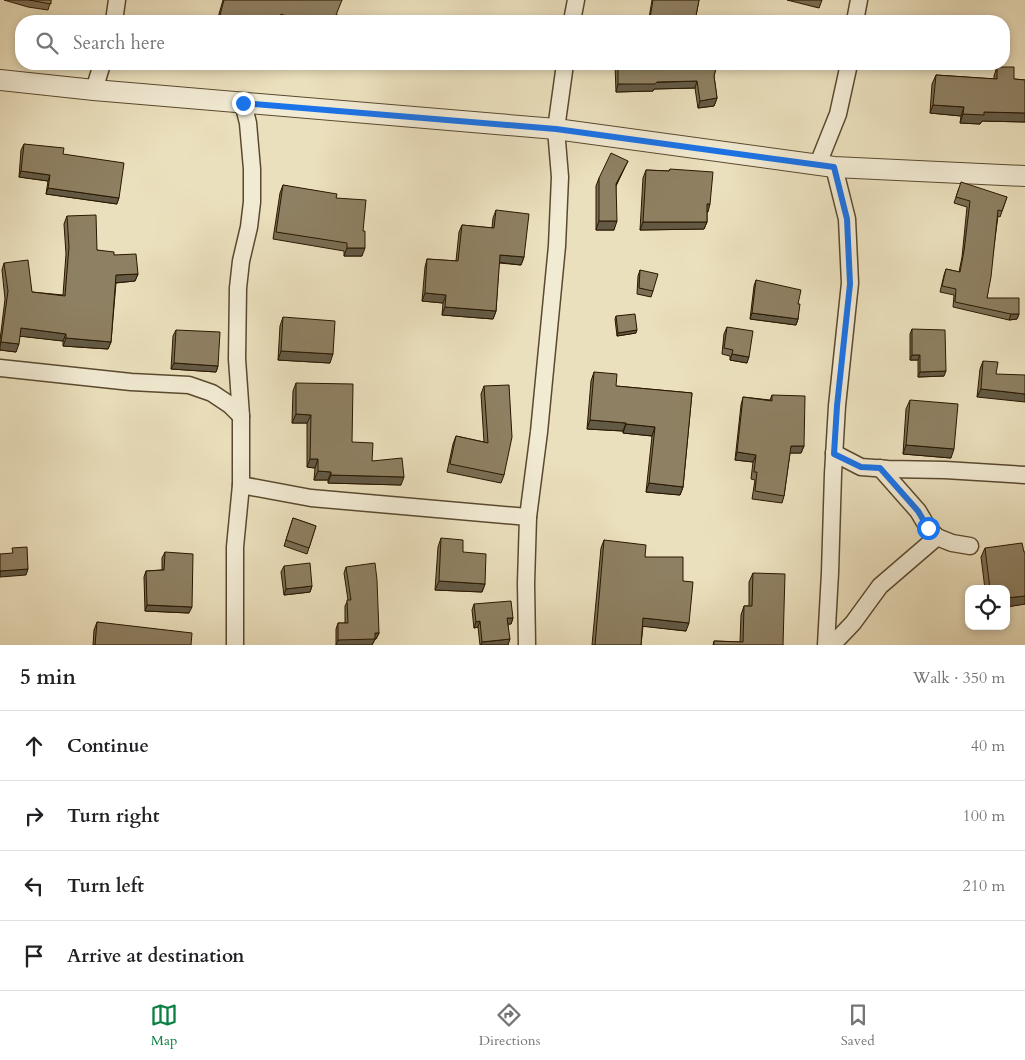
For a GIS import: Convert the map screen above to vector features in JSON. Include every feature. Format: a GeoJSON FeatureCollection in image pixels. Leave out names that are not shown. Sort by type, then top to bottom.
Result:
{"type":"FeatureCollection","features":[{"type":"Feature","properties":{"kind":"street"},"geometry":{"type":"LineString","coordinates":[[115,15],[117,0]]}},
{"type":"Feature","properties":{"kind":"street"},"geometry":{"type":"LineString","coordinates":[[573,15],[576,0]]}},
{"type":"Feature","properties":{"kind":"street"},"geometry":{"type":"LineString","coordinates":[[856,15],[859,0]]}},
{"type":"Feature","properties":{"kind":"street"},"geometry":{"type":"LineString","coordinates":[[94,90],[100,70]]}},
{"type":"Feature","properties":{"kind":"street"},"geometry":{"type":"LineString","coordinates":[[527,645],[528,517],[539,432],[557,246],[560,177],[556,129],[564,70]]}},
{"type":"Feature","properties":{"kind":"street"},"geometry":{"type":"LineString","coordinates":[[826,645],[837,406],[850,284],[847,219],[826,166],[849,70]]}},
{"type":"Feature","properties":{"kind":"street"},"geometry":{"type":"LineString","coordinates":[[0,80],[94,90],[556,129],[826,166],[1025,176]]}},
{"type":"Feature","properties":{"kind":"street"},"geometry":{"type":"LineString","coordinates":[[235,645],[235,547],[241,485],[238,288],[252,202],[252,169],[248,123],[243,103]]}},
{"type":"Feature","properties":{"kind":"street"},"geometry":{"type":"LineString","coordinates":[[0,368],[131,382],[189,386],[212,393],[230,405],[241,416]]}},
{"type":"Feature","properties":{"kind":"street"},"geometry":{"type":"LineString","coordinates":[[834,454],[861,467],[1025,475]]}},
{"type":"Feature","properties":{"kind":"street"},"geometry":{"type":"LineString","coordinates":[[880,468],[918,511],[928,528],[938,538],[970,546]]}},
{"type":"Feature","properties":{"kind":"street"},"geometry":{"type":"LineString","coordinates":[[241,485],[310,498],[528,517]]}},
{"type":"Feature","properties":{"kind":"street"},"geometry":{"type":"LineString","coordinates":[[832,645],[853,623],[880,586],[938,538]]}},
{"type":"Feature","properties":{"kind":"building"},"geometry":{"type":"Polygon","coordinates":[[[29,0],[51,0],[51,4],[29,0]]]}},
{"type":"Feature","properties":{"kind":"building"},"geometry":{"type":"Polygon","coordinates":[[[224,0],[342,0],[336,15],[220,15],[224,0]]]}},
{"type":"Feature","properties":{"kind":"building"},"geometry":{"type":"Polygon","coordinates":[[[653,0],[699,0],[696,15],[650,15],[653,0]]]}},
{"type":"Feature","properties":{"kind":"building"},"geometry":{"type":"Polygon","coordinates":[[[1010,67],[1014,67],[1014,79],[1025,80],[1025,113],[984,112],[984,115],[963,114],[964,107],[933,105],[936,75],[997,79],[997,70],[1010,70],[1010,67]]]}},
{"type":"Feature","properties":{"kind":"building"},"geometry":{"type":"Polygon","coordinates":[[[618,70],[716,70],[714,76],[717,98],[700,101],[697,81],[618,84],[618,70]]]}},
{"type":"Feature","properties":{"kind":"building"},"geometry":{"type":"Polygon","coordinates":[[[24,144],[64,148],[63,154],[124,163],[119,198],[48,188],[50,175],[21,171],[24,144]]]}},
{"type":"Feature","properties":{"kind":"building"},"geometry":{"type":"Polygon","coordinates":[[[611,153],[628,161],[616,184],[617,221],[599,221],[599,178],[611,153]]]}},
{"type":"Feature","properties":{"kind":"building"},"geometry":{"type":"Polygon","coordinates":[[[670,169],[713,172],[710,204],[707,204],[707,222],[643,222],[646,170],[669,171],[670,169]]]}},
{"type":"Feature","properties":{"kind":"building"},"geometry":{"type":"Polygon","coordinates":[[[961,182],[1007,197],[1002,211],[998,210],[987,298],[1019,298],[1019,314],[955,302],[956,289],[942,286],[946,269],[960,272],[964,251],[970,201],[956,197],[961,182]]]}},
{"type":"Feature","properties":{"kind":"building"},"geometry":{"type":"Polygon","coordinates":[[[283,185],[337,194],[336,198],[366,200],[363,231],[365,231],[365,248],[347,248],[347,243],[276,232],[283,185]]]}},
{"type":"Feature","properties":{"kind":"building"},"geometry":{"type":"Polygon","coordinates":[[[496,210],[529,214],[524,257],[500,255],[496,311],[445,307],[446,295],[425,293],[427,259],[458,261],[462,225],[494,228],[496,210]]]}},
{"type":"Feature","properties":{"kind":"building"},"geometry":{"type":"Polygon","coordinates":[[[96,215],[97,250],[114,252],[114,255],[136,254],[138,274],[116,275],[111,342],[66,338],[66,334],[21,328],[19,344],[1,342],[8,291],[4,263],[28,260],[32,292],[65,296],[69,247],[67,216],[96,215]]]}},
{"type":"Feature","properties":{"kind":"building"},"geometry":{"type":"Polygon","coordinates":[[[640,270],[658,274],[653,291],[639,288],[640,270]]]}},
{"type":"Feature","properties":{"kind":"building"},"geometry":{"type":"Polygon","coordinates":[[[756,280],[801,290],[798,304],[800,304],[798,319],[752,313],[756,280]]]}},
{"type":"Feature","properties":{"kind":"building"},"geometry":{"type":"Polygon","coordinates":[[[635,314],[637,330],[618,333],[616,316],[635,314]]]}},
{"type":"Feature","properties":{"kind":"building"},"geometry":{"type":"Polygon","coordinates":[[[283,317],[335,321],[333,354],[281,351],[283,317]]]}},
{"type":"Feature","properties":{"kind":"building"},"geometry":{"type":"Polygon","coordinates":[[[727,327],[753,331],[749,357],[732,354],[733,350],[724,348],[727,327]]]}},
{"type":"Feature","properties":{"kind":"building"},"geometry":{"type":"Polygon","coordinates":[[[912,329],[945,330],[946,371],[920,372],[920,355],[912,355],[912,329]]]}},
{"type":"Feature","properties":{"kind":"building"},"geometry":{"type":"Polygon","coordinates":[[[176,330],[220,332],[218,366],[174,363],[176,330]]]}},
{"type":"Feature","properties":{"kind":"building"},"geometry":{"type":"Polygon","coordinates":[[[983,361],[998,362],[996,374],[1025,375],[1025,394],[981,389],[983,361]]]}},
{"type":"Feature","properties":{"kind":"building"},"geometry":{"type":"Polygon","coordinates":[[[594,372],[617,374],[616,386],[692,393],[683,487],[649,483],[655,427],[590,420],[594,372]]]}},
{"type":"Feature","properties":{"kind":"building"},"geometry":{"type":"Polygon","coordinates":[[[296,383],[353,384],[352,442],[373,443],[372,461],[402,458],[404,477],[331,475],[331,472],[318,471],[318,459],[310,459],[311,415],[296,414],[296,383]]]}},
{"type":"Feature","properties":{"kind":"building"},"geometry":{"type":"Polygon","coordinates":[[[509,385],[512,437],[504,475],[450,464],[456,436],[488,443],[484,386],[509,385]]]}},
{"type":"Feature","properties":{"kind":"building"},"geometry":{"type":"Polygon","coordinates":[[[772,395],[805,396],[804,446],[791,446],[784,496],[755,491],[757,472],[754,472],[756,455],[737,452],[743,397],[772,401],[772,395]]]}},
{"type":"Feature","properties":{"kind":"building"},"geometry":{"type":"Polygon","coordinates":[[[910,400],[958,404],[954,449],[906,445],[910,400]]]}},
{"type":"Feature","properties":{"kind":"building"},"geometry":{"type":"Polygon","coordinates":[[[293,518],[316,526],[309,548],[286,540],[293,518]]]}},
{"type":"Feature","properties":{"kind":"building"},"geometry":{"type":"Polygon","coordinates":[[[441,538],[463,540],[463,552],[486,554],[485,584],[439,581],[441,538]]]}},
{"type":"Feature","properties":{"kind":"building"},"geometry":{"type":"Polygon","coordinates":[[[604,540],[646,545],[645,557],[683,557],[683,581],[693,582],[689,623],[643,618],[641,645],[595,645],[604,540]]]}},
{"type":"Feature","properties":{"kind":"building"},"geometry":{"type":"Polygon","coordinates":[[[1022,543],[1025,552],[1025,596],[1010,598],[1010,585],[990,585],[985,548],[1022,543]]]}},
{"type":"Feature","properties":{"kind":"building"},"geometry":{"type":"Polygon","coordinates":[[[27,547],[28,569],[0,571],[0,554],[13,553],[12,548],[27,547]]]}},
{"type":"Feature","properties":{"kind":"building"},"geometry":{"type":"Polygon","coordinates":[[[165,552],[193,554],[192,607],[147,605],[146,571],[164,570],[165,552]]]}},
{"type":"Feature","properties":{"kind":"building"},"geometry":{"type":"Polygon","coordinates":[[[310,563],[312,586],[286,589],[284,566],[310,563]]]}},
{"type":"Feature","properties":{"kind":"building"},"geometry":{"type":"Polygon","coordinates":[[[375,563],[379,633],[375,633],[375,639],[338,640],[338,623],[348,623],[347,600],[351,600],[346,567],[375,563]]]}},
{"type":"Feature","properties":{"kind":"building"},"geometry":{"type":"Polygon","coordinates":[[[753,573],[785,574],[783,645],[714,645],[714,641],[743,642],[744,606],[752,606],[753,573]]]}},
{"type":"Feature","properties":{"kind":"building"},"geometry":{"type":"Polygon","coordinates":[[[511,601],[513,618],[507,618],[510,639],[482,642],[480,621],[476,622],[474,604],[511,601]]]}},
{"type":"Feature","properties":{"kind":"building"},"geometry":{"type":"Polygon","coordinates":[[[97,622],[192,633],[191,645],[95,645],[97,622]]]}},
{"type":"Feature","properties":{"kind":"route"},"geometry":{"type":"LineString","coordinates":[[243,103],[556,129],[834,167],[847,219],[850,284],[837,406],[834,454],[861,467],[880,468],[918,511],[928,528]]}}]}
